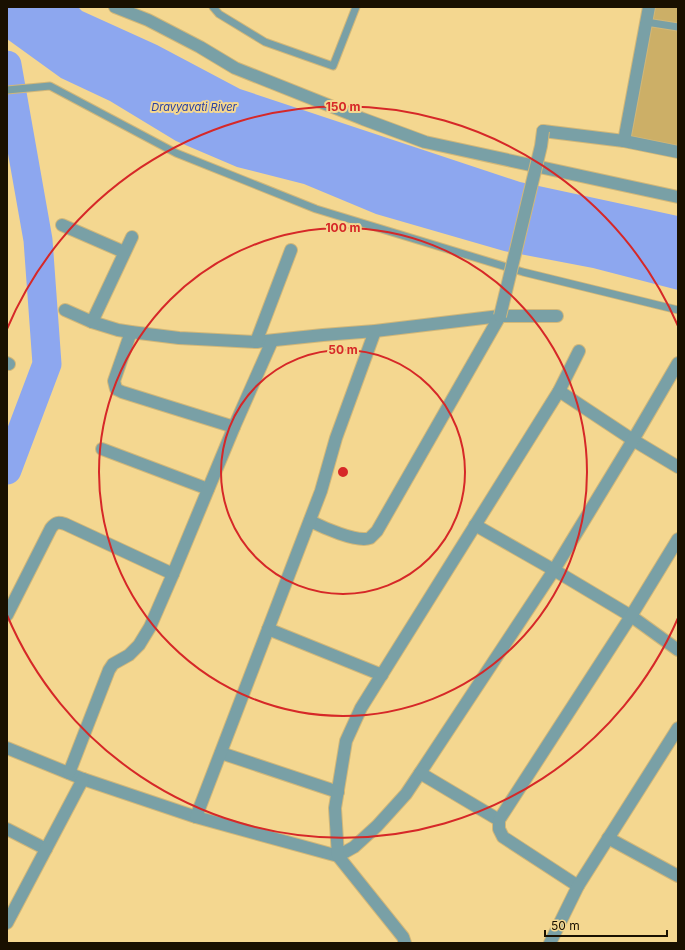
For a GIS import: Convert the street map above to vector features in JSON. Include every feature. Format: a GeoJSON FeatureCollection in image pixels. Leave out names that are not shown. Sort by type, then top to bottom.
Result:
{"type":"FeatureCollection","features":[{"type":"Feature","properties":{"kind":"street"},"geometry":{"type":"LineString","coordinates":[[115,7],[148,20],[235,68],[362,119],[425,142],[678,197]]}},
{"type":"Feature","properties":{"kind":"street"},"geometry":{"type":"LineString","coordinates":[[624,141],[649,7]]}},
{"type":"Feature","properties":{"kind":"street"},"geometry":{"type":"LineString","coordinates":[[310,521],[337,533],[362,539],[371,537],[376,531],[500,316],[541,146],[543,131],[624,141],[678,152]]}},
{"type":"Feature","properties":{"kind":"street"},"geometry":{"type":"LineString","coordinates":[[62,225],[124,252]]}},
{"type":"Feature","properties":{"kind":"street"},"geometry":{"type":"LineString","coordinates":[[92,322],[132,237]]}},
{"type":"Feature","properties":{"kind":"street"},"geometry":{"type":"LineString","coordinates":[[256,342],[291,250]]}},
{"type":"Feature","properties":{"kind":"street"},"geometry":{"type":"LineString","coordinates":[[65,310],[92,322],[118,330],[180,338],[256,342],[375,331],[500,316],[556,316]]}},
{"type":"Feature","properties":{"kind":"street"},"geometry":{"type":"LineString","coordinates":[[196,817],[310,521],[321,491],[336,438],[375,331]]}},
{"type":"Feature","properties":{"kind":"street"},"geometry":{"type":"LineString","coordinates":[[131,332],[114,381],[116,389],[234,427]]}},
{"type":"Feature","properties":{"kind":"street"},"geometry":{"type":"LineString","coordinates":[[69,773],[109,670],[113,664],[129,654],[139,645],[150,627],[234,427],[272,341]]}},
{"type":"Feature","properties":{"kind":"street"},"geometry":{"type":"LineString","coordinates":[[405,943],[403,936],[338,856],[335,808],[346,741],[361,708],[559,391],[580,351]]}},
{"type":"Feature","properties":{"kind":"street"},"geometry":{"type":"LineString","coordinates":[[7,748],[83,779],[196,817],[338,856],[354,847],[377,826],[406,794],[554,570],[678,364]]}},
{"type":"Feature","properties":{"kind":"street"},"geometry":{"type":"LineString","coordinates":[[559,391],[633,440],[678,467]]}},
{"type":"Feature","properties":{"kind":"street"},"geometry":{"type":"LineString","coordinates":[[102,449],[208,489]]}},
{"type":"Feature","properties":{"kind":"street"},"geometry":{"type":"LineString","coordinates":[[7,616],[51,528],[57,522],[65,524],[173,574]]}},
{"type":"Feature","properties":{"kind":"street"},"geometry":{"type":"LineString","coordinates":[[475,526],[554,570],[631,616],[678,650]]}},
{"type":"Feature","properties":{"kind":"street"},"geometry":{"type":"LineString","coordinates":[[578,886],[503,837],[498,829],[499,820],[631,616],[678,539]]}},
{"type":"Feature","properties":{"kind":"street"},"geometry":{"type":"LineString","coordinates":[[268,629],[382,675]]}},
{"type":"Feature","properties":{"kind":"street"},"geometry":{"type":"LineString","coordinates":[[550,943],[578,886],[678,728]]}},
{"type":"Feature","properties":{"kind":"street"},"geometry":{"type":"LineString","coordinates":[[221,753],[338,792]]}},
{"type":"Feature","properties":{"kind":"street"},"geometry":{"type":"LineString","coordinates":[[420,773],[499,820]]}},
{"type":"Feature","properties":{"kind":"street"},"geometry":{"type":"LineString","coordinates":[[7,923],[10,908],[46,849],[83,779]]}},
{"type":"Feature","properties":{"kind":"street"},"geometry":{"type":"LineString","coordinates":[[7,829],[46,849]]}},
{"type":"Feature","properties":{"kind":"street"},"geometry":{"type":"LineString","coordinates":[[608,838],[678,876]]}},
{"type":"Feature","properties":{"kind":"lane"},"geometry":{"type":"LineString","coordinates":[[213,7],[219,14],[265,42],[333,66],[356,7]]}},
{"type":"Feature","properties":{"kind":"lane"},"geometry":{"type":"LineString","coordinates":[[646,22],[678,27]]}},
{"type":"Feature","properties":{"kind":"lane"},"geometry":{"type":"LineString","coordinates":[[7,90],[50,86],[176,153],[316,209],[524,272],[678,310]]}},
{"type":"Feature","properties":{"kind":"shaded area"},"geometry":{"type":"Polygon","coordinates":[[[651,7],[678,7],[678,152],[624,141],[651,7]]]}},
{"type":"Feature","properties":{"kind":"water","name":"Dravyavati River"},"geometry":{"type":"Polygon","coordinates":[[[7,7],[78,7],[82,11],[157,45],[240,89],[520,182],[678,216],[678,290],[593,268],[504,251],[376,214],[304,184],[237,167],[176,141],[110,101],[61,78],[7,39],[7,7]]]}},
{"type":"Feature","properties":{"kind":"waterway"},"geometry":{"type":"LineString","coordinates":[[7,65],[38,240],[47,364],[7,470]]}}]}
